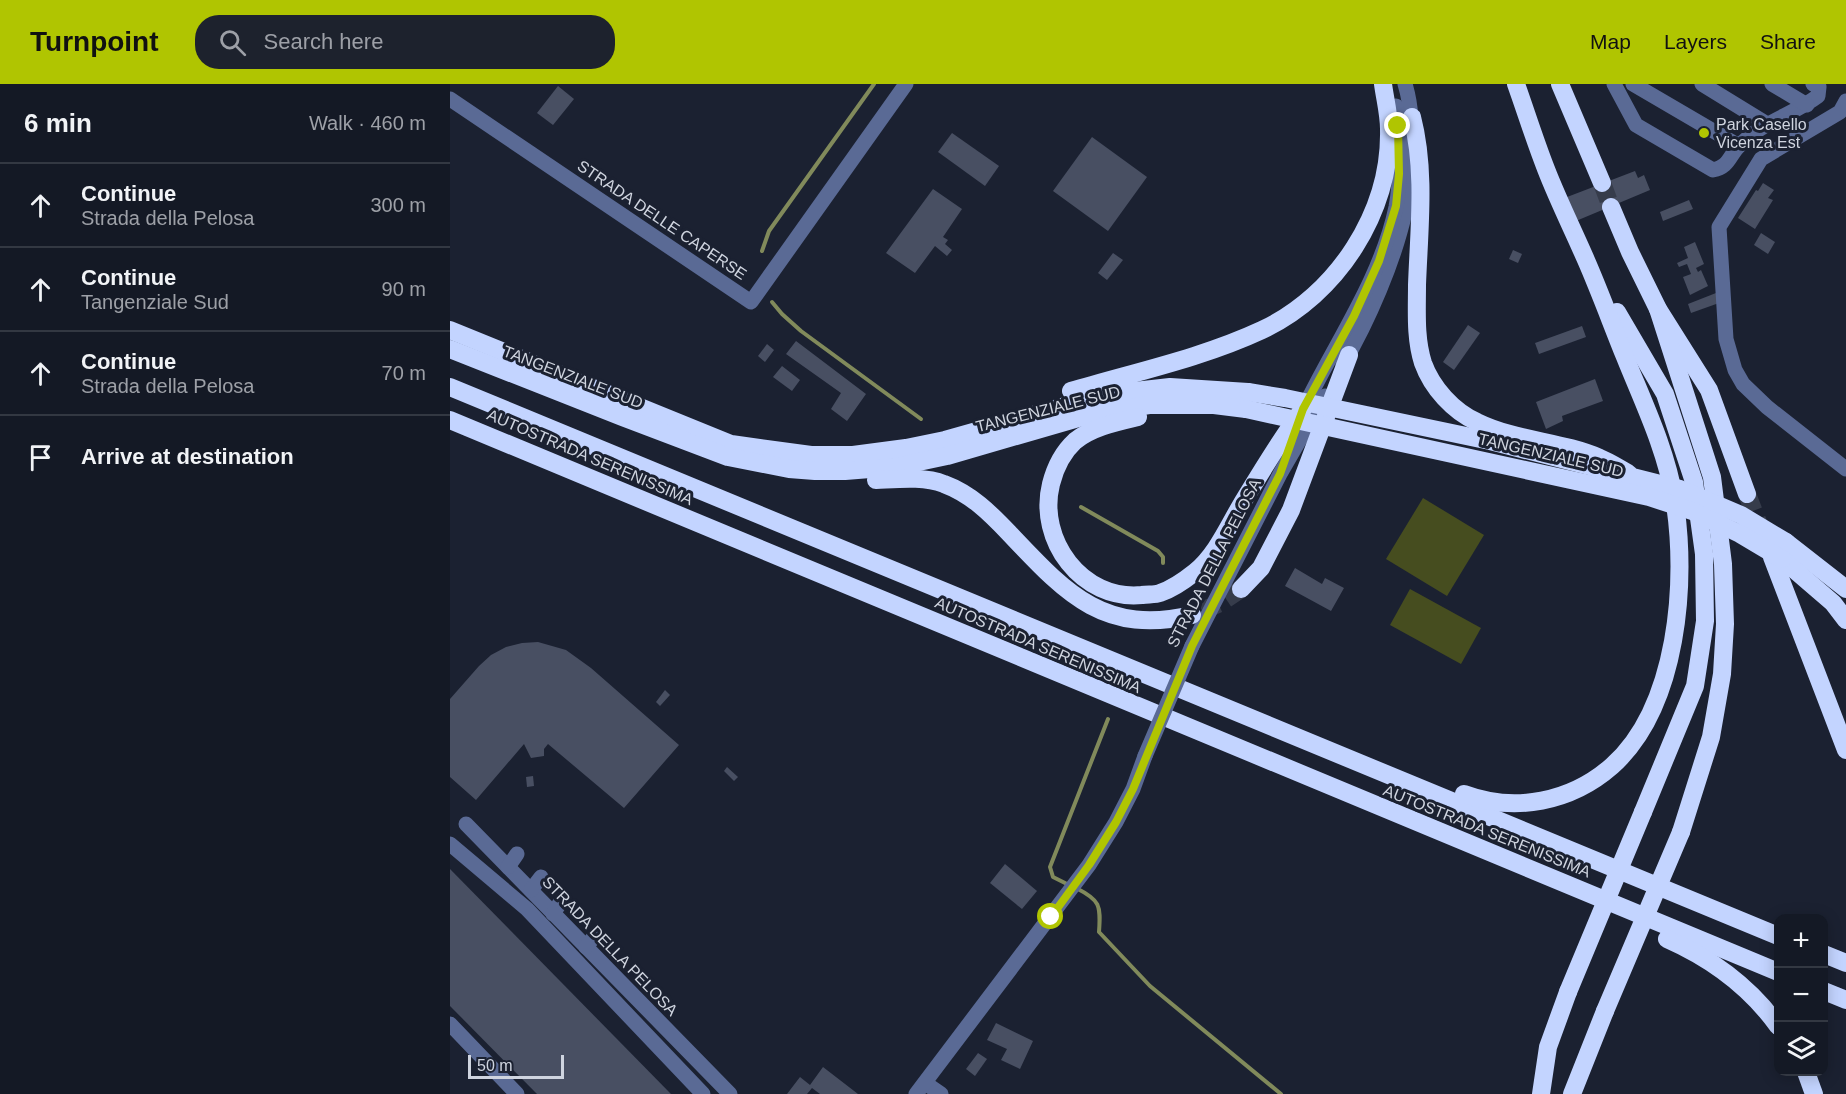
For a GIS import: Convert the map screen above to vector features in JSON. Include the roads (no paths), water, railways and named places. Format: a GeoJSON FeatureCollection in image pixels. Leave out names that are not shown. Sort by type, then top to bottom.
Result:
{"type":"FeatureCollection","features":[{"type":"Feature","properties":{"kind":"highway"},"geometry":{"type":"LineString","coordinates":[[945,440],[1026,404],[1228,345],[1264,329],[1293,311],[1320,290],[1346,261],[1369,222],[1380,192],[1388,157],[1389,128],[1383,84]]}},
{"type":"Feature","properties":{"kind":"highway"},"geometry":{"type":"LineString","coordinates":[[1114,662],[1484,801],[1515,803],[1553,799],[1578,789],[1603,774],[1632,744],[1646,723],[1658,693],[1674,634],[1678,598],[1678,556],[1674,497],[1663,456],[1587,262],[1546,170],[1516,84]]}},
{"type":"Feature","properties":{"kind":"highway"},"geometry":{"type":"LineString","coordinates":[[1560,84],[1602,183]]}},
{"type":"Feature","properties":{"kind":"highway"},"geometry":{"type":"LineString","coordinates":[[1412,117],[1418,141],[1420,164],[1418,336],[1423,363],[1435,384],[1452,407],[1476,422],[1508,434],[1599,457],[1635,476]]}},
{"type":"Feature","properties":{"kind":"highway"},"geometry":{"type":"LineString","coordinates":[[1611,207],[1658,309],[1709,390],[1747,494]]}},
{"type":"Feature","properties":{"kind":"highway"},"geometry":{"type":"LineString","coordinates":[[1541,1094],[1548,1047],[1568,992],[1695,686],[1705,621],[1704,554],[1695,482],[1665,394],[1587,262]]}},
{"type":"Feature","properties":{"kind":"highway"},"geometry":{"type":"LineString","coordinates":[[1572,1094],[1681,832],[1711,737],[1722,674],[1725,614],[1723,564],[1712,477],[1658,309]]}},
{"type":"Feature","properties":{"kind":"highway","name":"TANGENZIALE SUD"},"geometry":{"type":"LineString","coordinates":[[450,330],[731,444],[811,456],[853,455],[945,440],[1108,394],[1170,387],[1247,401],[1649,498],[1692,511],[1780,552],[1846,589]]}},
{"type":"Feature","properties":{"kind":"highway","name":"TANGENZIALE SUD"},"geometry":{"type":"LineString","coordinates":[[450,349],[728,457],[789,469],[845,471],[879,469],[947,456],[1092,414],[1149,405],[1214,405],[1285,398],[1490,441],[1680,489],[1740,515],[1833,603],[1846,620]]}},
{"type":"Feature","properties":{"kind":"highway"},"geometry":{"type":"LineString","coordinates":[[1241,589],[1261,568],[1287,520],[1349,355]]}},
{"type":"Feature","properties":{"kind":"highway","name":"AUTOSTRADA SERENISSIMA"},"geometry":{"type":"LineString","coordinates":[[450,387],[1774,934]]}},
{"type":"Feature","properties":{"kind":"highway"},"geometry":{"type":"LineString","coordinates":[[1214,405],[1190,413],[1137,418],[1101,427],[1075,441],[1056,467],[1049,494],[1048,517],[1057,547],[1074,571],[1092,584],[1112,594],[1133,596],[1159,593],[1197,571],[1209,557],[1268,460],[1303,409]]}},
{"type":"Feature","properties":{"kind":"highway","name":"AUTOSTRADA SERENISSIMA"},"geometry":{"type":"LineString","coordinates":[[450,420],[1774,970]]}},
{"type":"Feature","properties":{"kind":"highway"},"geometry":{"type":"LineString","coordinates":[[728,457],[755,469],[784,477],[819,481],[918,479],[942,483],[965,494],[987,510],[1056,581],[1076,598],[1099,610],[1139,621],[1172,620],[1192,615]]}},
{"type":"Feature","properties":{"kind":"highway"},"geometry":{"type":"LineString","coordinates":[[1780,552],[1846,750]]}},
{"type":"Feature","properties":{"kind":"highway"},"geometry":{"type":"LineString","coordinates":[[1179,724],[1687,948],[1715,965],[1738,983],[1776,1022]]}},
{"type":"Feature","properties":{"kind":"highway"},"geometry":{"type":"LineString","coordinates":[[1828,956],[1846,963]]}},
{"type":"Feature","properties":{"kind":"highway"},"geometry":{"type":"LineString","coordinates":[[1828,993],[1846,1000]]}},
{"type":"Feature","properties":{"kind":"highway"},"geometry":{"type":"LineString","coordinates":[[1808,1076],[1814,1094]]}},
{"type":"Feature","properties":{"kind":"street","name":"STRADA DELLE CAPERSE"},"geometry":{"type":"LineString","coordinates":[[450,99],[751,302],[906,84]]}},
{"type":"Feature","properties":{"kind":"street"},"geometry":{"type":"LineString","coordinates":[[1303,409],[1354,316],[1379,261],[1396,206],[1399,174],[1398,126],[1390,84]]}},
{"type":"Feature","properties":{"kind":"street","name":"STRADA DELLA PELOSA"},"geometry":{"type":"LineString","coordinates":[[920,1088],[1089,865],[1116,822],[1133,789],[1192,646],[1280,474],[1349,355],[1377,294],[1399,236],[1406,210],[1412,117],[1405,84]]}},
{"type":"Feature","properties":{"kind":"street"},"geometry":{"type":"LineString","coordinates":[[1614,84],[1636,125],[1713,170],[1727,165],[1739,146],[1767,124],[1807,105],[1818,96],[1819,87],[1813,84]]}},
{"type":"Feature","properties":{"kind":"street"},"geometry":{"type":"LineString","coordinates":[[1633,84],[1739,146]]}},
{"type":"Feature","properties":{"kind":"street"},"geometry":{"type":"LineString","coordinates":[[1702,84],[1767,124]]}},
{"type":"Feature","properties":{"kind":"street"},"geometry":{"type":"LineString","coordinates":[[1772,84],[1807,105]]}},
{"type":"Feature","properties":{"kind":"street"},"geometry":{"type":"LineString","coordinates":[[1846,101],[1840,112],[1761,159],[1719,227],[1726,339],[1735,370],[1743,384],[1767,407],[1846,469]]}},
{"type":"Feature","properties":{"kind":"street","name":"STRADA DELLA PELOSA"},"geometry":{"type":"LineString","coordinates":[[1280,474],[1303,409]]}},
{"type":"Feature","properties":{"kind":"street","name":"STRADA DELLA PELOSA"},"geometry":{"type":"LineString","coordinates":[[466,824],[513,861],[531,890],[730,1094]]}},
{"type":"Feature","properties":{"kind":"street"},"geometry":{"type":"LineString","coordinates":[[450,844],[527,909],[703,1094]]}},
{"type":"Feature","properties":{"kind":"street"},"geometry":{"type":"LineString","coordinates":[[531,890],[541,877]]}},
{"type":"Feature","properties":{"kind":"street"},"geometry":{"type":"LineString","coordinates":[[554,914],[563,898]]}},
{"type":"Feature","properties":{"kind":"street"},"geometry":{"type":"LineString","coordinates":[[586,947],[597,933]]}},
{"type":"Feature","properties":{"kind":"street"},"geometry":{"type":"LineString","coordinates":[[450,1024],[517,1094]]}},
{"type":"Feature","properties":{"kind":"street"},"geometry":{"type":"LineString","coordinates":[[920,1088],[941,1094]]}},
{"type":"Feature","properties":{"kind":"waterway"},"geometry":{"type":"LineString","coordinates":[[762,251],[769,231],[874,84]]}},
{"type":"Feature","properties":{"kind":"waterway"},"geometry":{"type":"LineString","coordinates":[[772,302],[801,331],[921,419]]}},
{"type":"Feature","properties":{"kind":"waterway"},"geometry":{"type":"LineString","coordinates":[[1081,507],[1158,551],[1163,557],[1163,563]]}},
{"type":"Feature","properties":{"kind":"waterway"},"geometry":{"type":"LineString","coordinates":[[1069,885],[1053,877],[1050,867],[1108,719]]}},
{"type":"Feature","properties":{"kind":"waterway"},"geometry":{"type":"LineString","coordinates":[[1076,888],[1090,896],[1097,904],[1100,915],[1099,932],[1150,986],[1281,1094]]}},
{"type":"Feature","properties":{"kind":"tunnel"},"geometry":{"type":"LineString","coordinates":[[1602,183],[1611,207]]}},
{"type":"Feature","properties":{"kind":"tunnel"},"geometry":{"type":"LineString","coordinates":[[1747,494],[1763,535]]}},
{"type":"Feature","properties":{"kind":"tunnel"},"geometry":{"type":"LineString","coordinates":[[1202,611],[1220,603],[1241,589]]}},
{"type":"Feature","properties":{"kind":"place","name":"Park Casello Vicenza Est"},"geometry":{"type":"Point","coordinates":[1704,133]}}]}
